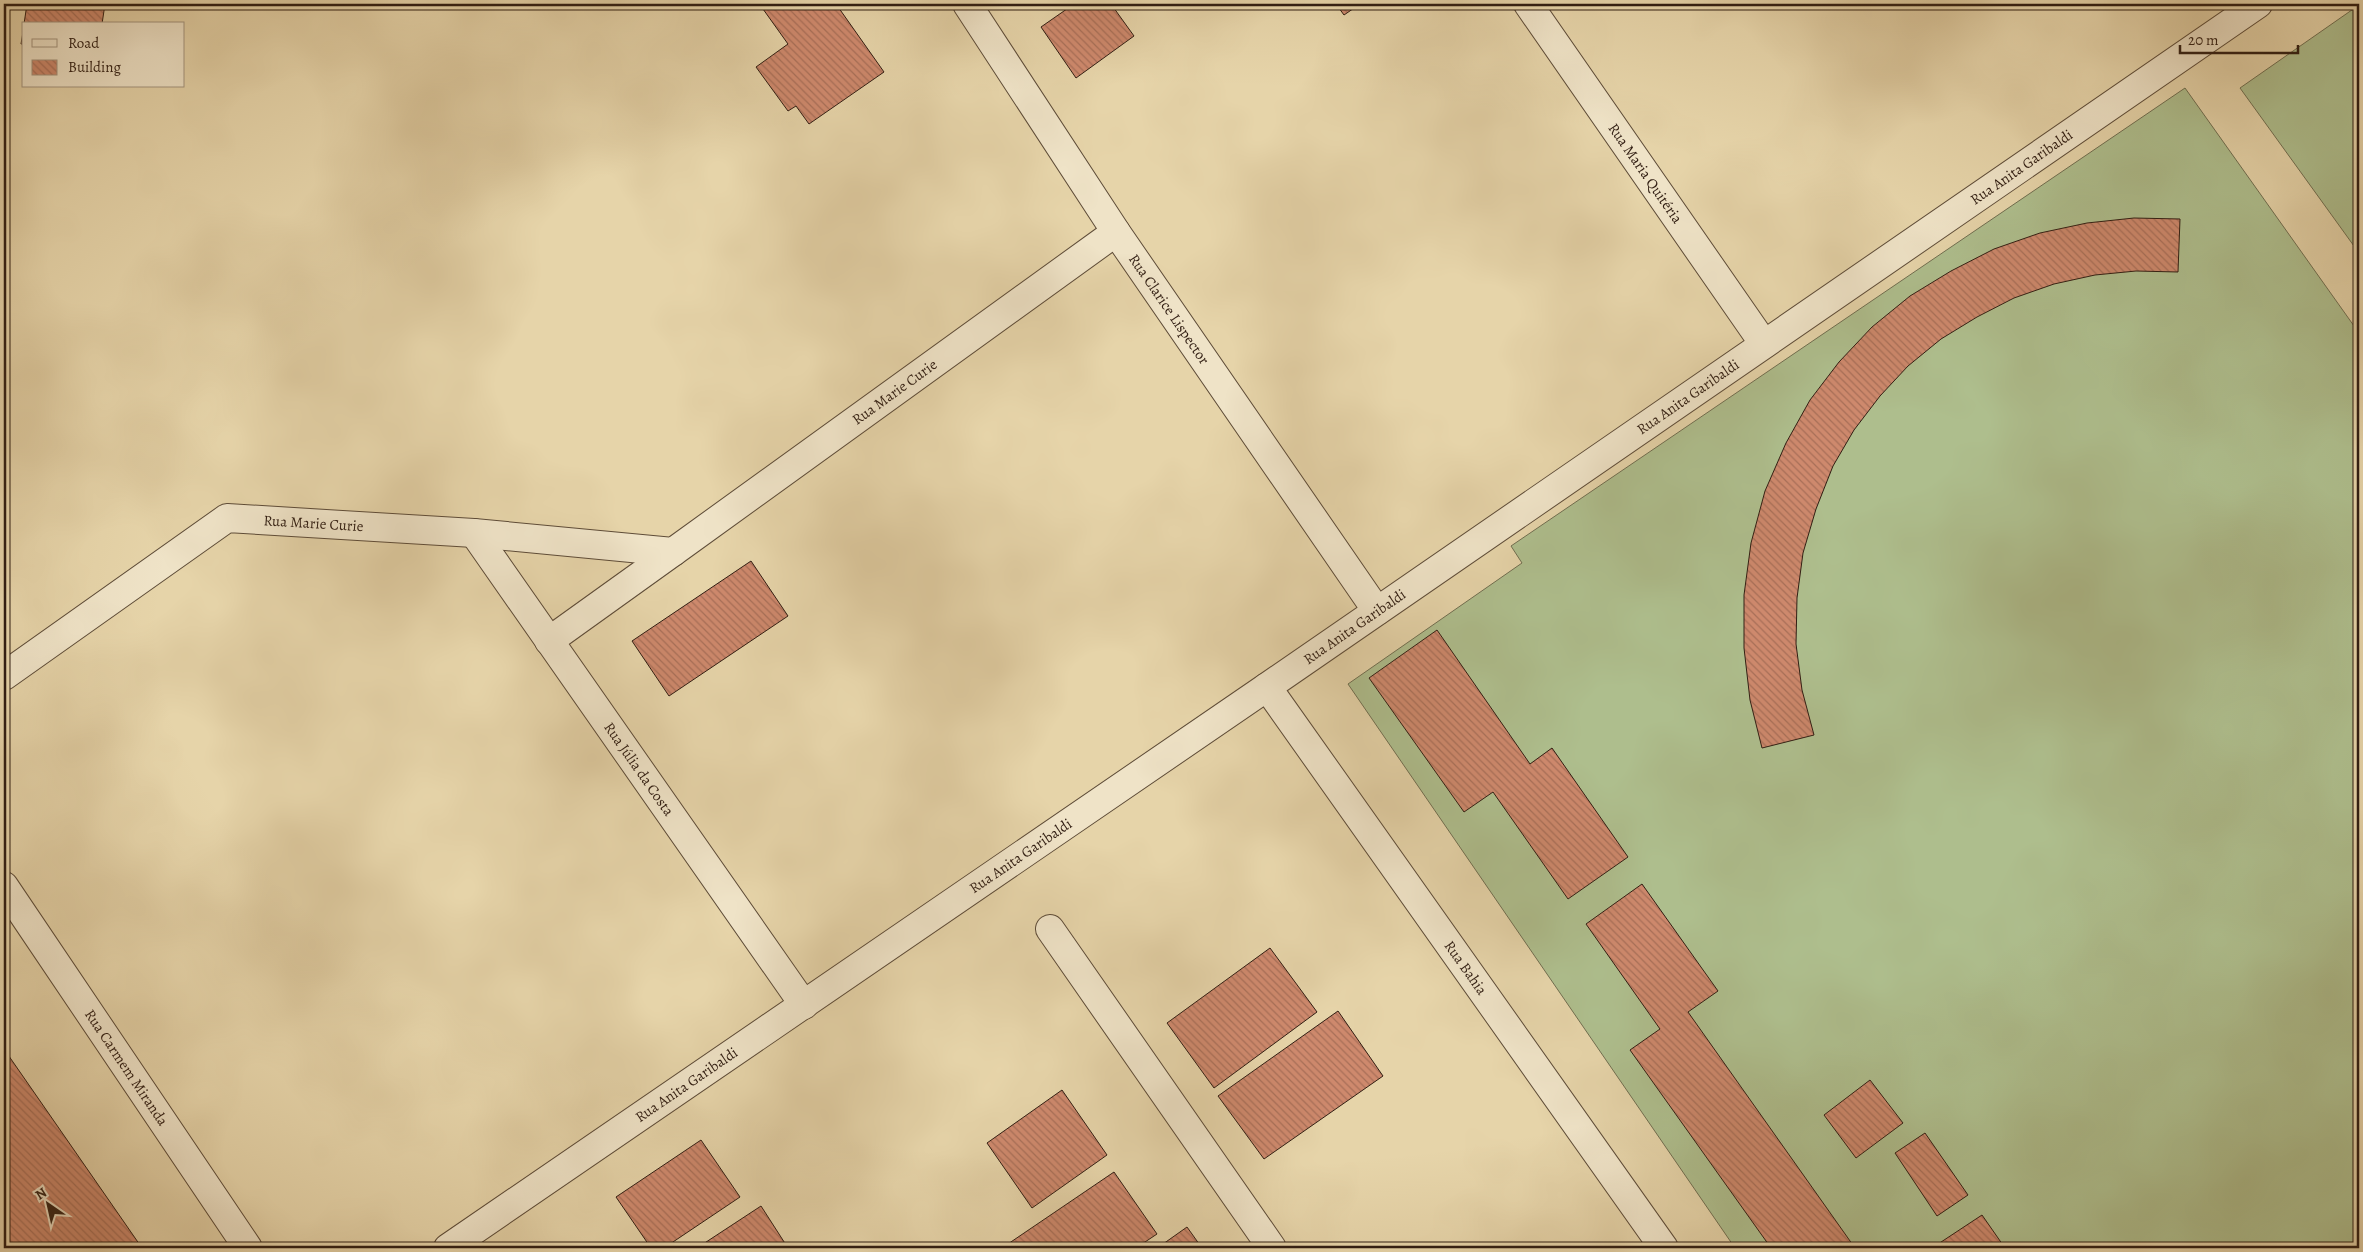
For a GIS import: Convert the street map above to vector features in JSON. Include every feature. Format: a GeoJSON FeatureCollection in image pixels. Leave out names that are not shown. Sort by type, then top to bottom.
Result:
{"type":"FeatureCollection","features":[{"type":"Feature","properties":{"kind":"street","name":"Rua Maria Quitéria"},"geometry":{"type":"LineString","coordinates":[[1528,4],[1764,344]]}},
{"type":"Feature","properties":{"kind":"street","name":"Rua Clarice Lispector"},"geometry":{"type":"LineString","coordinates":[[970,5],[1116,232],[1377,612]]}},
{"type":"Feature","properties":{"kind":"street","name":"Rua Anita Garibaldi"},"geometry":{"type":"LineString","coordinates":[[448,1248],[1377,612],[2251,6]]}},
{"type":"Feature","properties":{"kind":"street","name":"Rua Marie Curie"},"geometry":{"type":"LineString","coordinates":[[549,641],[1116,232]]}},
{"type":"Feature","properties":{"kind":"street","name":"Rua Marie Curie"},"geometry":{"type":"LineString","coordinates":[[4,676],[227,518],[474,533],[673,552]]}},
{"type":"Feature","properties":{"kind":"street","name":"Rua Júlia da Costa"},"geometry":{"type":"LineString","coordinates":[[474,533],[804,1005]]}},
{"type":"Feature","properties":{"kind":"street","name":"Rua Bahia"},"geometry":{"type":"LineString","coordinates":[[1267,687],[1664,1248]]}},
{"type":"Feature","properties":{"kind":"street","name":"Rua Carmem Miranda"},"geometry":{"type":"LineString","coordinates":[[4,886],[248,1248]]}},
{"type":"Feature","properties":{"kind":"street"},"geometry":{"type":"LineString","coordinates":[[1050,929],[1272,1248]]}},
{"type":"Feature","properties":{"kind":"green space"},"geometry":{"type":"Polygon","coordinates":[[[2359,5],[2359,253],[2240,88],[2359,5]]]}},
{"type":"Feature","properties":{"kind":"green space"},"geometry":{"type":"Polygon","coordinates":[[[2185,88],[2359,333],[2359,1248],[1735,1248],[1348,684],[1522,563],[1511,546],[2185,88]]]}},
{"type":"Feature","properties":{"kind":"building"},"geometry":{"type":"Polygon","coordinates":[[[27,4],[105,4],[102,22],[24,22],[27,4]]]}},
{"type":"Feature","properties":{"kind":"building"},"geometry":{"type":"Polygon","coordinates":[[[770,4],[836,4],[884,72],[809,124],[796,106],[788,111],[756,67],[788,44],[763,9],[770,4]]]}},
{"type":"Feature","properties":{"kind":"building"},"geometry":{"type":"Polygon","coordinates":[[[1074,4],[1111,4],[1134,36],[1076,78],[1041,27],[1074,4]]]}},
{"type":"Feature","properties":{"kind":"building"},"geometry":{"type":"Polygon","coordinates":[[[1336,4],[1360,4],[1344,15],[1336,4]]]}},
{"type":"Feature","properties":{"kind":"building"},"geometry":{"type":"Polygon","coordinates":[[[2134,218],[2180,219],[2178,272],[2136,271],[2095,275],[2054,284],[2014,298],[1977,317],[1941,339],[1908,366],[1880,396],[1854,430],[1833,466],[1816,509],[1803,553],[1797,598],[1796,644],[1802,690],[1814,735],[1762,748],[1750,700],[1744,648],[1744,595],[1751,543],[1765,491],[1786,443],[1810,400],[1839,362],[1872,327],[1910,296],[1951,271],[1994,249],[2040,233],[2087,223],[2134,218]]]}},
{"type":"Feature","properties":{"kind":"building"},"geometry":{"type":"Polygon","coordinates":[[[751,561],[788,616],[669,696],[632,641],[751,561]]]}},
{"type":"Feature","properties":{"kind":"building"},"geometry":{"type":"Polygon","coordinates":[[[1437,630],[1530,764],[1552,748],[1628,857],[1568,899],[1493,792],[1464,812],[1369,678],[1437,630]]]}},
{"type":"Feature","properties":{"kind":"building"},"geometry":{"type":"Polygon","coordinates":[[[1642,884],[1718,991],[1688,1012],[1855,1248],[1771,1248],[1630,1050],[1660,1029],[1586,924],[1642,884]]]}},
{"type":"Feature","properties":{"kind":"building"},"geometry":{"type":"Polygon","coordinates":[[[1270,948],[1317,1012],[1214,1088],[1167,1023],[1270,948]]]}},
{"type":"Feature","properties":{"kind":"building"},"geometry":{"type":"Polygon","coordinates":[[[1338,1011],[1383,1076],[1264,1159],[1218,1096],[1338,1011]]]}},
{"type":"Feature","properties":{"kind":"building"},"geometry":{"type":"Polygon","coordinates":[[[4,1049],[142,1248],[4,1248],[4,1049]]]}},
{"type":"Feature","properties":{"kind":"building"},"geometry":{"type":"Polygon","coordinates":[[[1870,1080],[1903,1123],[1856,1158],[1824,1115],[1870,1080]]]}},
{"type":"Feature","properties":{"kind":"building"},"geometry":{"type":"Polygon","coordinates":[[[1062,1090],[1107,1155],[1032,1208],[987,1143],[1062,1090]]]}},
{"type":"Feature","properties":{"kind":"building"},"geometry":{"type":"Polygon","coordinates":[[[1925,1133],[1968,1195],[1937,1216],[1895,1153],[1925,1133]]]}},
{"type":"Feature","properties":{"kind":"building"},"geometry":{"type":"Polygon","coordinates":[[[701,1140],[740,1197],[664,1248],[651,1248],[616,1197],[701,1140]]]}},
{"type":"Feature","properties":{"kind":"building"},"geometry":{"type":"Polygon","coordinates":[[[1114,1172],[1157,1234],[1136,1248],[1002,1248],[1114,1172]]]}},
{"type":"Feature","properties":{"kind":"building"},"geometry":{"type":"Polygon","coordinates":[[[761,1206],[788,1248],[697,1248],[761,1206]]]}},
{"type":"Feature","properties":{"kind":"building"},"geometry":{"type":"Polygon","coordinates":[[[1982,1215],[2005,1248],[1932,1248],[1982,1215]]]}},
{"type":"Feature","properties":{"kind":"building"},"geometry":{"type":"Polygon","coordinates":[[[1187,1227],[1202,1248],[1157,1248],[1163,1244],[1187,1227]]]}}]}
